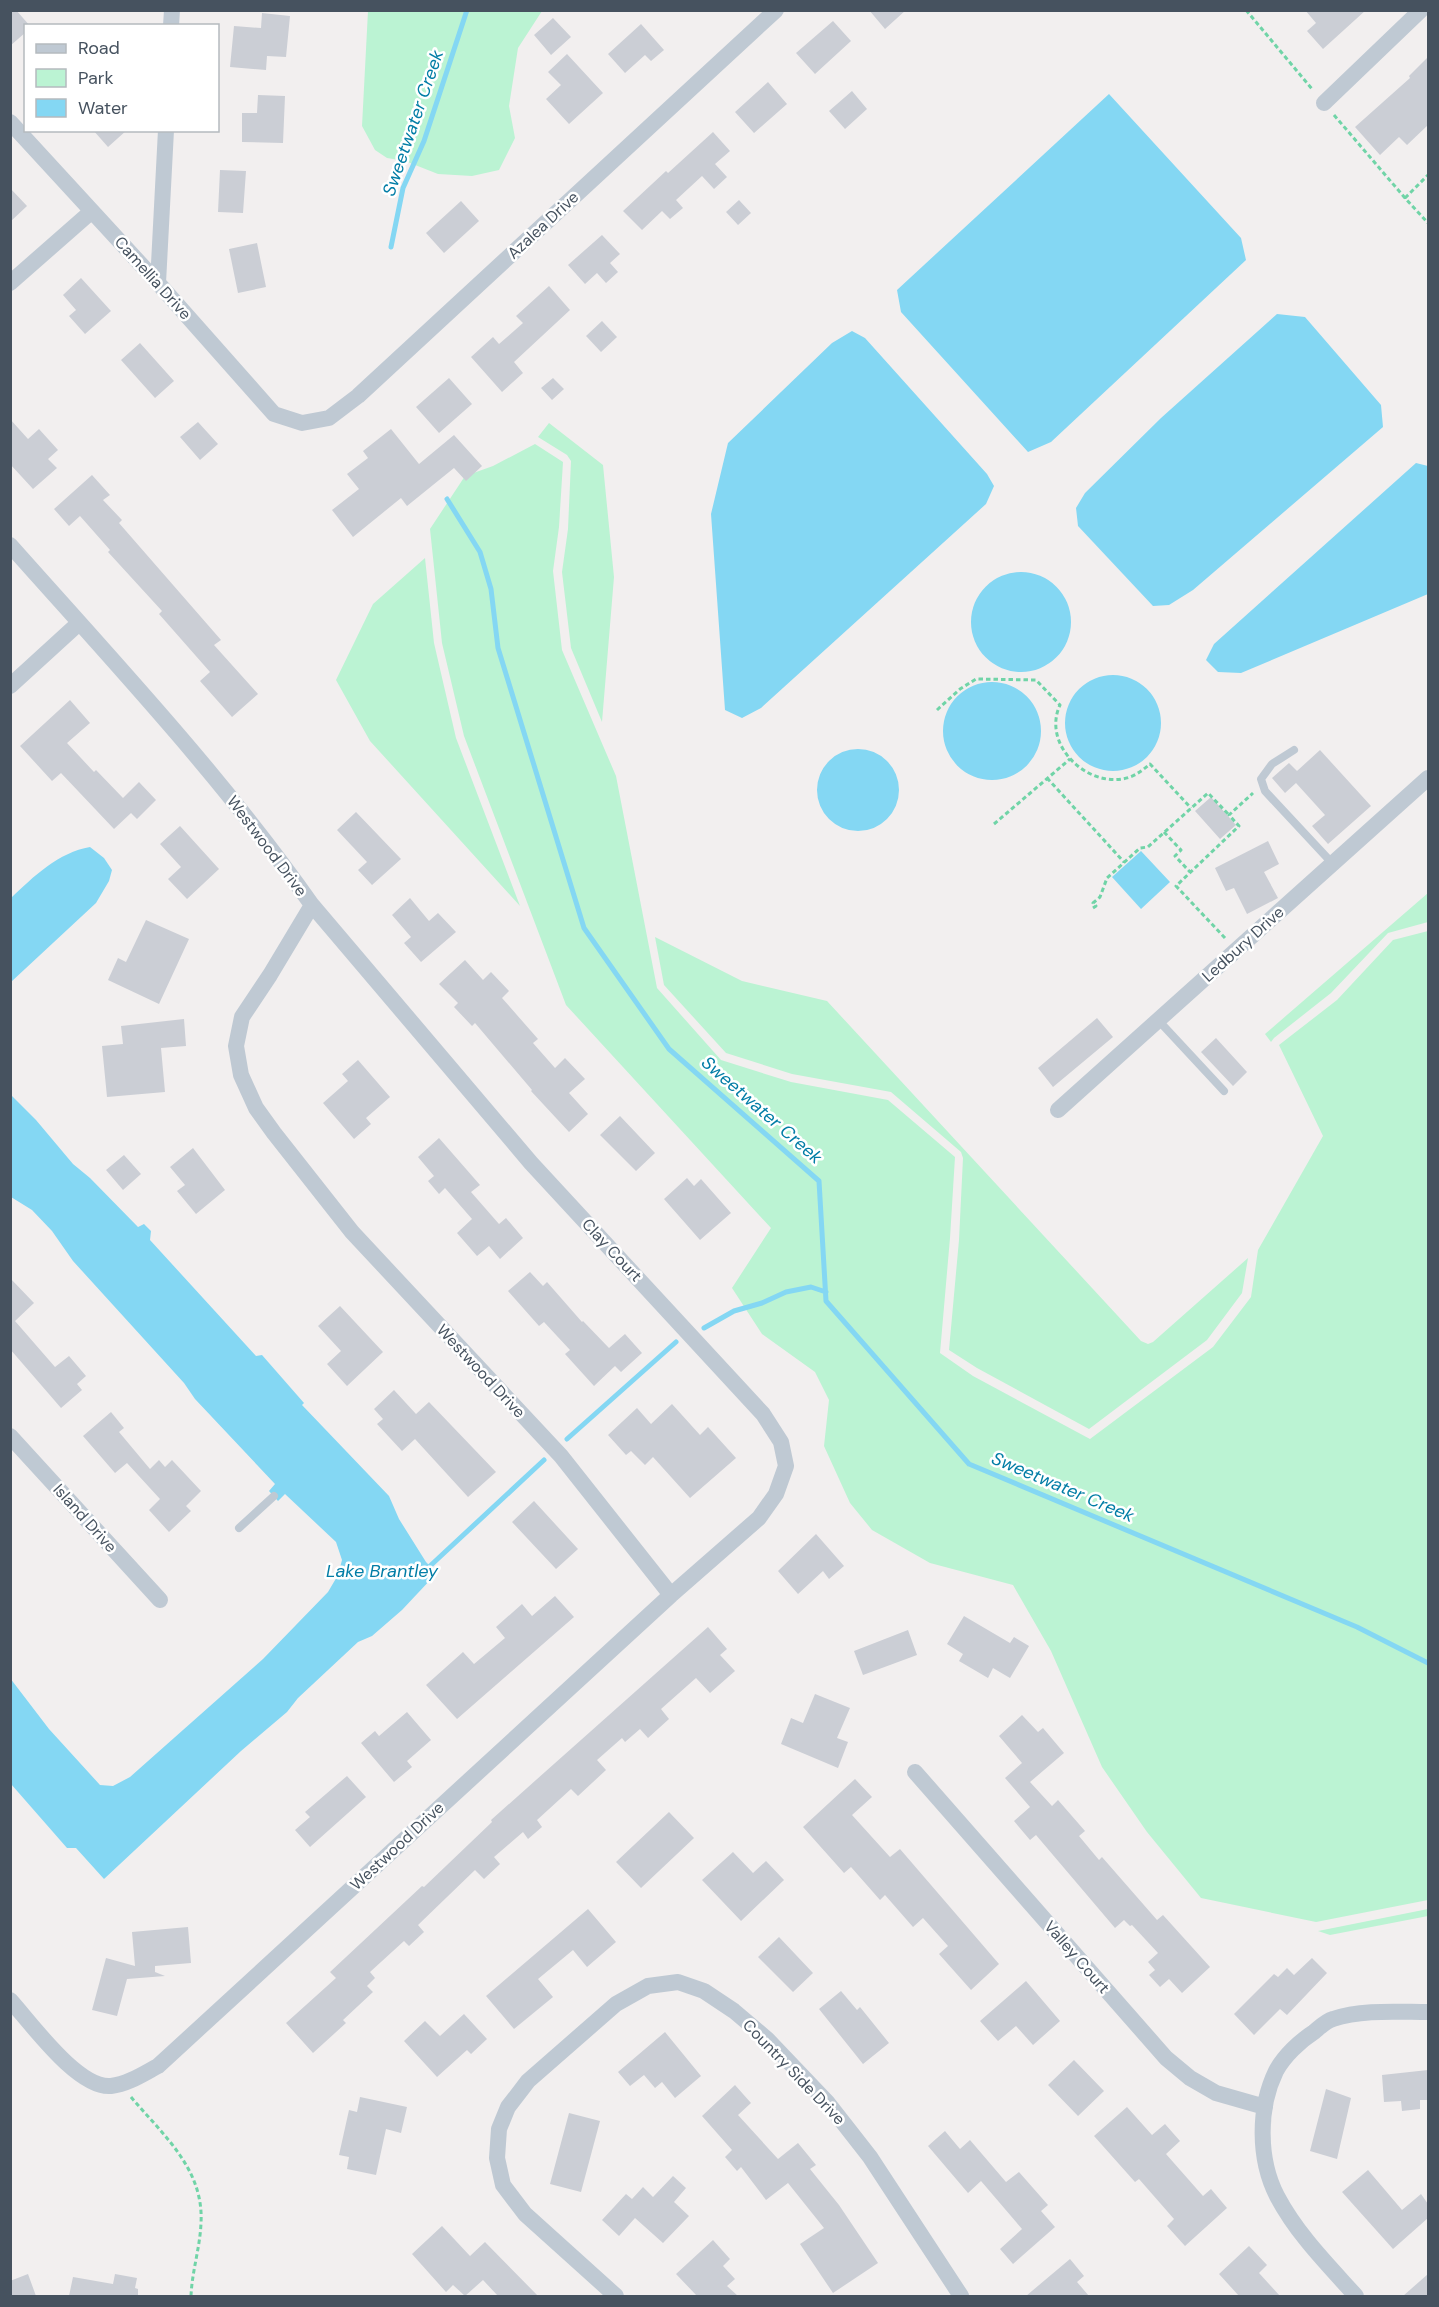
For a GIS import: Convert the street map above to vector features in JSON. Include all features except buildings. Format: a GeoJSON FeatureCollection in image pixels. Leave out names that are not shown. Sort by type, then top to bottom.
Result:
{"type":"FeatureCollection","features":[{"type":"Feature","properties":{"kind":"street","name":"Azalea Drive"},"geometry":{"type":"LineString","coordinates":[[302,423],[329,418],[358,396],[776,10]]}},
{"type":"Feature","properties":{"kind":"street"},"geometry":{"type":"LineString","coordinates":[[1324,103],[1415,12]]}},
{"type":"Feature","properties":{"kind":"street","name":"Camellia Drive"},"geometry":{"type":"LineString","coordinates":[[10,122],[158,283],[274,414],[302,423]]}},
{"type":"Feature","properties":{"kind":"street"},"geometry":{"type":"LineString","coordinates":[[158,283],[166,132]]}},
{"type":"Feature","properties":{"kind":"street"},"geometry":{"type":"LineString","coordinates":[[10,283],[92,211]]}},
{"type":"Feature","properties":{"kind":"street","name":"Westwood Drive"},"geometry":{"type":"LineString","coordinates":[[10,545],[230,796],[312,905],[242,1017],[236,1046],[241,1075],[256,1108],[352,1232],[561,1456],[671,1595],[158,2066],[137,2078],[114,2085]]}},
{"type":"Feature","properties":{"kind":"street"},"geometry":{"type":"LineString","coordinates":[[10,686],[79,623]]}},
{"type":"Feature","properties":{"kind":"street","name":"Ledbury Drive"},"geometry":{"type":"LineString","coordinates":[[1058,1110],[1428,778]]}},
{"type":"Feature","properties":{"kind":"street","name":"Clay Court"},"geometry":{"type":"LineString","coordinates":[[312,905],[531,1163],[763,1414],[781,1442],[786,1466],[776,1494],[759,1518],[671,1595]]}},
{"type":"Feature","properties":{"kind":"street","name":"Island Drive"},"geometry":{"type":"LineString","coordinates":[[10,1436],[160,1600]]}},
{"type":"Feature","properties":{"kind":"street","name":"Valley Court"},"geometry":{"type":"LineString","coordinates":[[915,1772],[1166,2058],[1190,2078],[1216,2093],[1265,2107]]}},
{"type":"Feature","properties":{"kind":"street","name":"Country Side Drive"},"geometry":{"type":"LineString","coordinates":[[616,2296],[525,2214],[503,2185],[498,2158],[499,2129],[508,2107],[528,2080],[616,2004],[648,1986],[678,1982],[704,1991],[734,2011],[767,2039],[827,2102],[870,2157],[960,2296]]}},
{"type":"Feature","properties":{"kind":"street"},"geometry":{"type":"LineString","coordinates":[[10,2000],[70,2066],[89,2081],[114,2085]]}},
{"type":"Feature","properties":{"kind":"street"},"geometry":{"type":"LineString","coordinates":[[1356,2296],[1306,2239],[1276,2195],[1262,2136],[1265,2107],[1277,2070],[1299,2042],[1331,2019],[1365,2013],[1428,2012]]}},
{"type":"Feature","properties":{"kind":"lane"},"geometry":{"type":"LineString","coordinates":[[1294,750],[1272,764],[1261,779],[1265,791],[1333,864]]}},
{"type":"Feature","properties":{"kind":"lane"},"geometry":{"type":"LineString","coordinates":[[1158,1020],[1224,1091]]}},
{"type":"Feature","properties":{"kind":"lane"},"geometry":{"type":"LineString","coordinates":[[239,1528],[274,1496]]}},
{"type":"Feature","properties":{"kind":"path"},"geometry":{"type":"LineString","coordinates":[[1405,198],[1428,175]]}},
{"type":"Feature","properties":{"kind":"path"},"geometry":{"type":"LineString","coordinates":[[937,710],[960,688],[976,679],[1036,680],[1060,705],[1057,712],[1057,734],[1060,745],[1070,759],[1090,775],[1118,780],[1139,773],[1150,764],[1191,808]]}},
{"type":"Feature","properties":{"kind":"path"},"geometry":{"type":"LineString","coordinates":[[994,824],[1070,759]]}},
{"type":"Feature","properties":{"kind":"path"},"geometry":{"type":"LineString","coordinates":[[1047,778],[1124,862]]}},
{"type":"Feature","properties":{"kind":"path"},"geometry":{"type":"LineString","coordinates":[[1229,815],[1263,784]]}},
{"type":"Feature","properties":{"kind":"path"},"geometry":{"type":"LineString","coordinates":[[1093,908],[1096,906],[1093,903],[1100,897],[1107,878],[1140,848],[1148,847],[1208,793],[1239,826],[1176,886],[1237,950]]}},
{"type":"Feature","properties":{"kind":"path"},"geometry":{"type":"LineString","coordinates":[[1164,832],[1181,850],[1175,856],[1190,872]]}},
{"type":"Feature","properties":{"kind":"path"},"geometry":{"type":"LineString","coordinates":[[114,2085],[186,2161],[196,2182],[201,2222],[191,2277],[191,2296]]}},
{"type":"Feature","properties":{"kind":"green space"},"geometry":{"type":"Polygon","coordinates":[[[368,11],[542,11],[518,48],[509,106],[515,138],[499,170],[472,176],[438,174],[405,161],[387,158],[375,150],[362,126],[368,11]]]}},
{"type":"Feature","properties":{"kind":"green space"},"geometry":{"type":"Polygon","coordinates":[[[549,423],[603,465],[614,577],[602,722],[571,648],[562,572],[568,529],[571,461],[567,455],[538,437],[549,423]]]}},
{"type":"Feature","properties":{"kind":"green space"},"geometry":{"type":"Polygon","coordinates":[[[535,444],[563,462],[559,527],[553,571],[562,650],[616,776],[657,988],[721,1060],[791,1082],[888,1100],[955,1157],[940,1353],[973,1376],[1090,1439],[1213,1347],[1251,1297],[1258,1250],[1323,1136],[1279,1045],[1337,1000],[1393,940],[1428,931],[1428,1900],[1316,1922],[1201,1898],[1147,1832],[1102,1767],[1051,1651],[1013,1585],[930,1563],[872,1530],[850,1503],[824,1446],[829,1400],[815,1372],[762,1334],[732,1288],[771,1228],[566,1005],[464,736],[442,643],[430,529],[465,476],[493,466],[535,444]]]}},
{"type":"Feature","properties":{"kind":"green space"},"geometry":{"type":"Polygon","coordinates":[[[425,558],[434,643],[456,738],[520,906],[370,741],[336,680],[373,604],[425,558]]]}},
{"type":"Feature","properties":{"kind":"green space"},"geometry":{"type":"Polygon","coordinates":[[[1428,893],[1428,922],[1388,933],[1331,993],[1271,1042],[1265,1034],[1428,893]]]}},
{"type":"Feature","properties":{"kind":"green space"},"geometry":{"type":"Polygon","coordinates":[[[655,937],[742,981],[827,1001],[1141,1341],[1148,1344],[1153,1342],[1248,1258],[1242,1293],[1207,1340],[1089,1429],[977,1368],[949,1350],[959,1240],[963,1158],[961,1152],[891,1092],[792,1074],[726,1053],[664,985],[655,937]]]}},
{"type":"Feature","properties":{"kind":"green space"},"geometry":{"type":"Polygon","coordinates":[[[1428,1909],[1428,1916],[1330,1935],[1318,1931],[1428,1909]]]}},
{"type":"Feature","properties":{"kind":"water"},"geometry":{"type":"Polygon","coordinates":[[[1109,94],[1241,238],[1246,260],[1051,442],[1028,452],[901,312],[897,290],[1109,94]]]}},
{"type":"Feature","properties":{"kind":"water"},"geometry":{"type":"Polygon","coordinates":[[[1277,314],[1305,317],[1381,405],[1383,427],[1193,590],[1169,605],[1153,606],[1078,526],[1076,508],[1085,493],[1161,418],[1277,314]]]}},
{"type":"Feature","properties":{"kind":"water"},"geometry":{"type":"Polygon","coordinates":[[[852,331],[865,338],[987,474],[994,486],[986,504],[761,708],[742,718],[725,710],[711,514],[728,443],[832,343],[852,331]]]}},
{"type":"Feature","properties":{"kind":"water"},"geometry":{"type":"Polygon","coordinates":[[[1416,463],[1428,466],[1428,594],[1241,673],[1218,672],[1206,660],[1214,644],[1416,463]]]}},
{"type":"Feature","properties":{"kind":"water"},"geometry":{"type":"Polygon","coordinates":[[[1021,572],[1049,580],[1063,594],[1071,622],[1063,650],[1049,664],[1021,672],[993,664],[979,650],[971,622],[979,594],[993,580],[1021,572]]]}},
{"type":"Feature","properties":{"kind":"water"},"geometry":{"type":"Polygon","coordinates":[[[1113,675],[1131,678],[1147,689],[1158,705],[1161,723],[1158,741],[1147,757],[1131,768],[1113,771],[1095,768],[1079,757],[1068,741],[1065,723],[1068,705],[1079,689],[1095,678],[1113,675]]]}},
{"type":"Feature","properties":{"kind":"water"},"geometry":{"type":"Polygon","coordinates":[[[992,682],[1011,686],[1027,696],[1037,712],[1041,731],[1037,750],[1027,766],[1011,776],[992,780],[973,776],[957,766],[947,750],[943,731],[947,712],[957,696],[973,686],[992,682]]]}},
{"type":"Feature","properties":{"kind":"water"},"geometry":{"type":"Polygon","coordinates":[[[858,749],[874,752],[887,761],[896,774],[899,790],[896,806],[887,819],[874,828],[858,831],[842,828],[829,819],[820,806],[817,790],[820,774],[829,761],[842,752],[858,749]]]}},
{"type":"Feature","properties":{"kind":"water"},"geometry":{"type":"Polygon","coordinates":[[[90,847],[104,858],[112,870],[109,881],[96,903],[11,982],[11,898],[37,874],[57,860],[90,847]]]}},
{"type":"Feature","properties":{"kind":"water"},"geometry":{"type":"Polygon","coordinates":[[[1141,851],[1170,882],[1141,909],[1112,877],[1141,851]]]}},
{"type":"Feature","properties":{"kind":"water","name":"Lake Brantley"},"geometry":{"type":"Polygon","coordinates":[[[11,1095],[36,1120],[73,1164],[138,1227],[144,1224],[151,1231],[150,1240],[256,1356],[262,1355],[304,1403],[302,1405],[389,1496],[399,1519],[426,1562],[433,1569],[433,1577],[402,1610],[372,1636],[358,1642],[298,1698],[287,1712],[241,1751],[104,1879],[76,1848],[67,1848],[11,1784],[10,1678],[49,1729],[100,1785],[113,1786],[130,1777],[263,1659],[328,1592],[338,1575],[342,1560],[336,1542],[285,1494],[278,1501],[269,1491],[275,1484],[195,1399],[184,1383],[73,1261],[52,1231],[32,1210],[11,1197],[11,1095]]]}},
{"type":"Feature","properties":{"kind":"waterway","name":"Sweetwater Creek"},"geometry":{"type":"LineString","coordinates":[[391,247],[403,188],[424,141],[467,10]]}},
{"type":"Feature","properties":{"kind":"waterway","name":"Sweetwater Creek"},"geometry":{"type":"LineString","coordinates":[[447,499],[480,552],[491,589],[498,648],[584,928],[669,1049],[819,1181],[826,1301],[969,1464],[1357,1627],[1428,1663]]}},
{"type":"Feature","properties":{"kind":"waterway"},"geometry":{"type":"LineString","coordinates":[[704,1328],[734,1311],[762,1303],[786,1292],[811,1287],[826,1292]]}},
{"type":"Feature","properties":{"kind":"waterway"},"geometry":{"type":"LineString","coordinates":[[567,1439],[676,1342]]}},
{"type":"Feature","properties":{"kind":"waterway"},"geometry":{"type":"LineString","coordinates":[[430,1566],[544,1460]]}}]}
